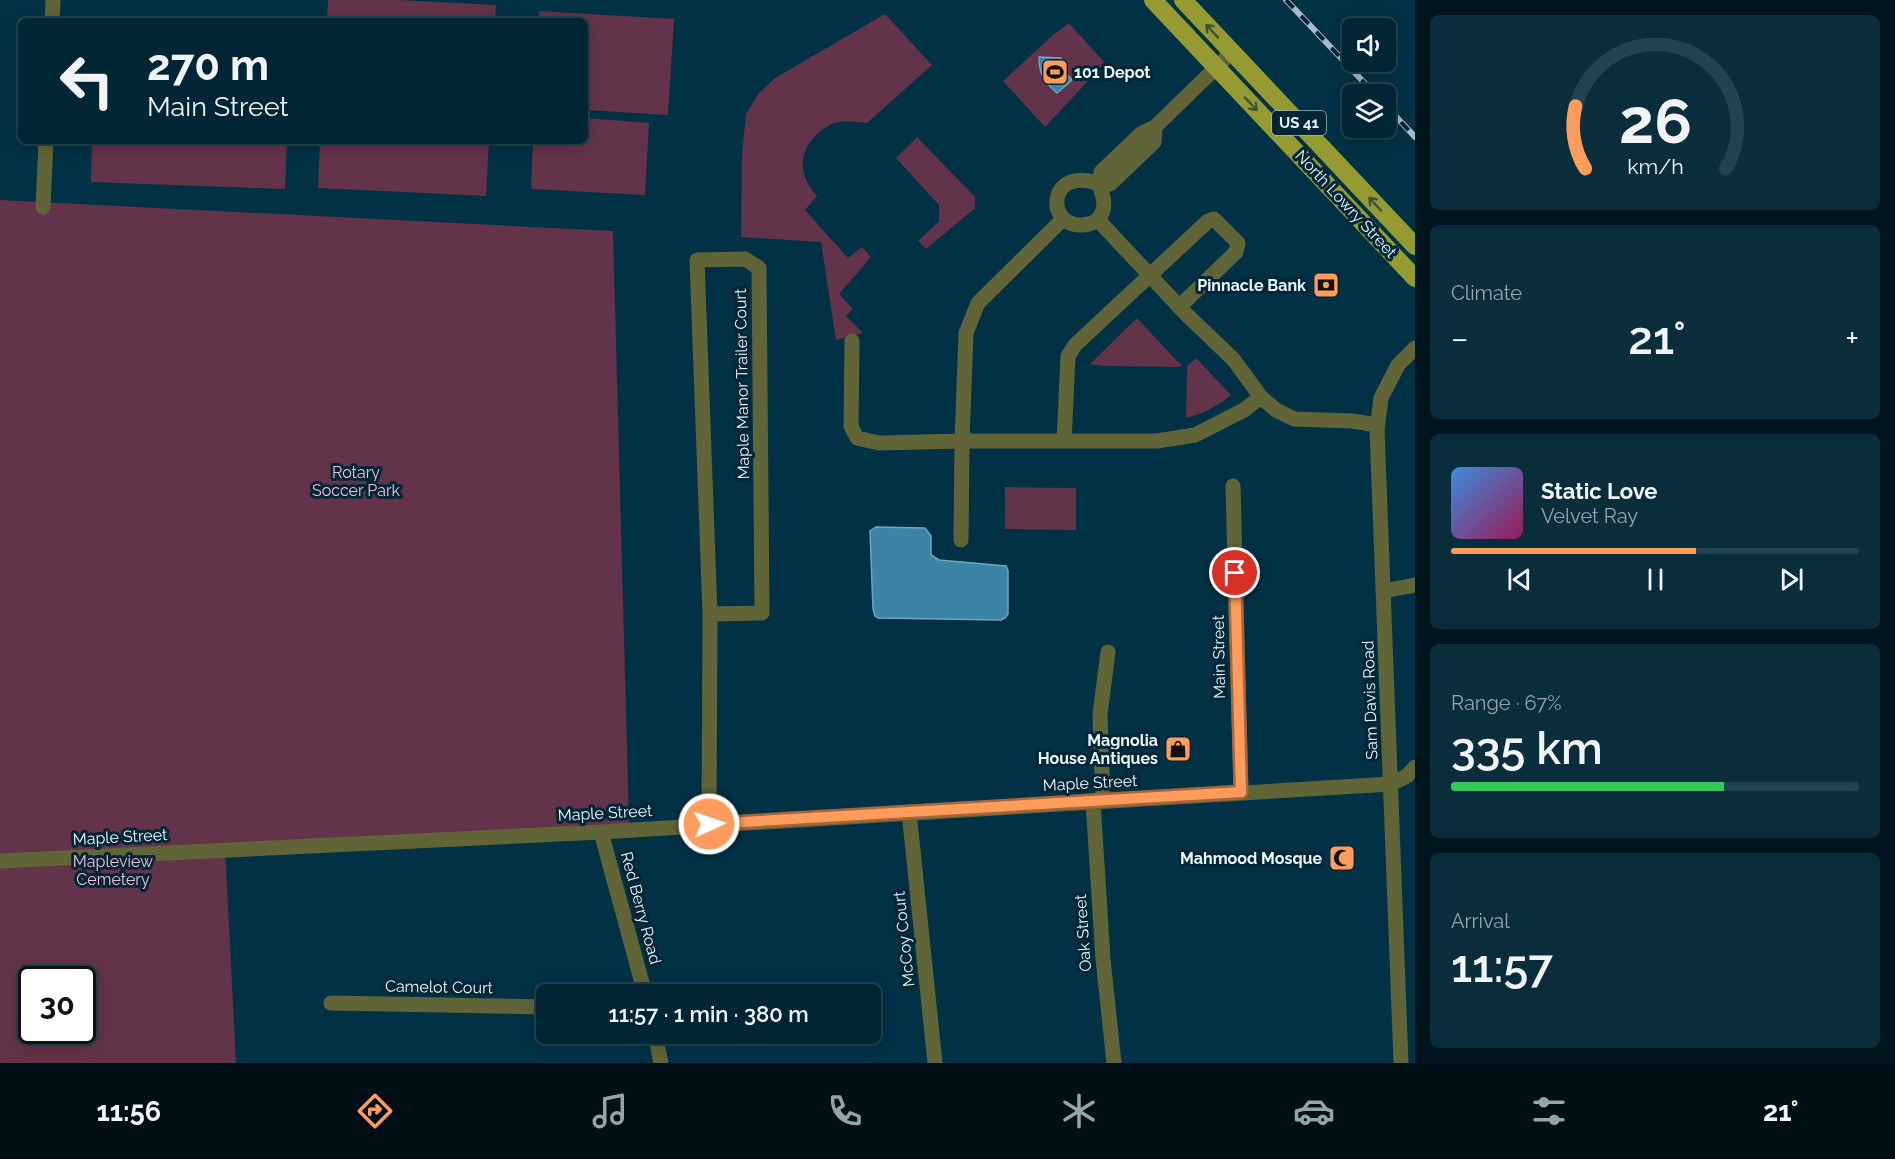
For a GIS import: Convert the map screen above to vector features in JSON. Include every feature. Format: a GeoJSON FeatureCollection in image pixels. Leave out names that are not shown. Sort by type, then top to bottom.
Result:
{"type":"FeatureCollection","features":[{"type":"Feature","properties":{"kind":"main road","name":"North Lowry Street"},"geometry":{"type":"LineString","coordinates":[[1153,0],[1415,278]]}},
{"type":"Feature","properties":{"kind":"main road","name":"US 41"},"geometry":{"type":"LineString","coordinates":[[1183,0],[1415,246]]}},
{"type":"Feature","properties":{"kind":"street"},"geometry":{"type":"LineString","coordinates":[[52,18],[53,0]]}},
{"type":"Feature","properties":{"kind":"street"},"geometry":{"type":"LineString","coordinates":[[1100,183],[1088,179],[1063,185],[1058,195],[1057,207],[1063,219],[1076,225],[1087,225],[1098,220],[1105,198],[1100,183],[1101,172],[1142,133],[1155,127],[1232,52]]}},
{"type":"Feature","properties":{"kind":"street"},"geometry":{"type":"LineString","coordinates":[[43,207],[46,144]]}},
{"type":"Feature","properties":{"kind":"street"},"geometry":{"type":"LineString","coordinates":[[962,540],[962,441],[966,333],[978,303],[1063,219]]}},
{"type":"Feature","properties":{"kind":"street"},"geometry":{"type":"LineString","coordinates":[[1064,441],[1068,356],[1075,345],[1208,221],[1214,219],[1238,243],[1236,252],[1179,307]]}},
{"type":"Feature","properties":{"kind":"street"},"geometry":{"type":"LineString","coordinates":[[1098,220],[1179,307],[1233,359],[1261,397],[1276,410],[1294,419],[1377,425]]}},
{"type":"Feature","properties":{"kind":"street","name":"Maple Manor Trailer Court"},"geometry":{"type":"LineString","coordinates":[[709,824],[710,614],[697,260],[745,259],[759,268],[762,613],[710,614]]}},
{"type":"Feature","properties":{"kind":"street"},"geometry":{"type":"LineString","coordinates":[[852,341],[852,426],[857,438],[879,443],[1157,441],[1196,435],[1244,410],[1261,397]]}},
{"type":"Feature","properties":{"kind":"street","name":"Sam Davis Road"},"geometry":{"type":"LineString","coordinates":[[1401,1063],[1377,425],[1381,398],[1398,364],[1415,348]]}},
{"type":"Feature","properties":{"kind":"street","name":"Main Street"},"geometry":{"type":"LineString","coordinates":[[1233,486],[1241,792]]}},
{"type":"Feature","properties":{"kind":"street"},"geometry":{"type":"LineString","coordinates":[[1383,591],[1415,585]]}},
{"type":"Feature","properties":{"kind":"street","name":"Oak Street"},"geometry":{"type":"LineString","coordinates":[[1108,652],[1100,714],[1098,801],[1103,959],[1114,1063]]}},
{"type":"Feature","properties":{"kind":"street"},"geometry":{"type":"LineString","coordinates":[[1391,784],[1407,776],[1415,767]]}},
{"type":"Feature","properties":{"kind":"street","name":"Maple Street"},"geometry":{"type":"LineString","coordinates":[[0,861],[602,832],[1391,784]]}},
{"type":"Feature","properties":{"kind":"street","name":"McCoy Court"},"geometry":{"type":"LineString","coordinates":[[909,812],[935,1063]]}},
{"type":"Feature","properties":{"kind":"street","name":"Red Berry Road"},"geometry":{"type":"LineString","coordinates":[[602,832],[642,984]]}},
{"type":"Feature","properties":{"kind":"street","name":"Camelot Court"},"geometry":{"type":"LineString","coordinates":[[331,1003],[536,1007]]}},
{"type":"Feature","properties":{"kind":"street"},"geometry":{"type":"LineString","coordinates":[[657,1044],[661,1063]]}},
{"type":"Feature","properties":{"kind":"green space"},"geometry":{"type":"Polygon","coordinates":[[[328,0],[399,0],[496,5],[495,18],[327,18],[328,0]]]}},
{"type":"Feature","properties":{"kind":"green space"},"geometry":{"type":"Polygon","coordinates":[[[539,11],[674,19],[668,115],[588,110],[588,18],[538,18],[539,11]]]}},
{"type":"Feature","properties":{"kind":"green space"},"geometry":{"type":"Polygon","coordinates":[[[885,14],[932,65],[867,123],[842,121],[822,130],[809,144],[803,159],[807,182],[817,196],[805,210],[848,258],[862,247],[871,257],[839,294],[853,309],[846,316],[863,333],[836,340],[821,242],[741,237],[742,155],[746,114],[759,93],[775,78],[885,14]]]}},
{"type":"Feature","properties":{"kind":"green space","name":"101 Depot"},"geometry":{"type":"Polygon","coordinates":[[[1069,23],[1105,63],[1045,127],[1003,81],[1069,23]]]}},
{"type":"Feature","properties":{"kind":"green space"},"geometry":{"type":"Polygon","coordinates":[[[588,118],[649,123],[645,195],[531,189],[533,144],[588,144],[588,118]]]}},
{"type":"Feature","properties":{"kind":"green space"},"geometry":{"type":"Polygon","coordinates":[[[917,137],[975,197],[975,208],[926,249],[918,241],[939,221],[939,205],[896,158],[917,137]]]}},
{"type":"Feature","properties":{"kind":"green space"},"geometry":{"type":"Polygon","coordinates":[[[92,144],[287,144],[285,189],[91,182],[92,144]]]}},
{"type":"Feature","properties":{"kind":"green space"},"geometry":{"type":"Polygon","coordinates":[[[320,144],[489,144],[486,196],[318,188],[320,144]]]}},
{"type":"Feature","properties":{"kind":"green space","name":"Rotary Soccer Park"},"geometry":{"type":"Polygon","coordinates":[[[0,200],[613,231],[629,824],[225,847],[236,1063],[0,1063],[0,200]]]}},
{"type":"Feature","properties":{"kind":"green space"},"geometry":{"type":"Polygon","coordinates":[[[1137,318],[1182,365],[1180,367],[1090,364],[1137,318]]]}},
{"type":"Feature","properties":{"kind":"green space"},"geometry":{"type":"Polygon","coordinates":[[[1196,358],[1231,395],[1210,409],[1186,418],[1187,366],[1196,358]]]}},
{"type":"Feature","properties":{"kind":"green space"},"geometry":{"type":"Polygon","coordinates":[[[1005,487],[1076,488],[1076,530],[1005,529],[1005,487]]]}},
{"type":"Feature","properties":{"kind":"water"},"geometry":{"type":"Polygon","coordinates":[[[1039,57],[1061,58],[1063,70],[1072,80],[1057,93],[1043,77],[1039,57]]]}},
{"type":"Feature","properties":{"kind":"water"},"geometry":{"type":"Polygon","coordinates":[[[876,527],[925,528],[931,536],[931,555],[939,560],[1006,566],[1008,614],[1001,620],[878,618],[873,609],[870,531],[876,527]]]}},
{"type":"Feature","properties":{"kind":"railway"},"geometry":{"type":"LineString","coordinates":[[1286,0],[1366,84]]}},
{"type":"Feature","properties":{"kind":"railway"},"geometry":{"type":"LineString","coordinates":[[1396,117],[1415,137]]}},
{"type":"Feature","properties":{"kind":"place","name":"101 Depot"},"geometry":{"type":"Point","coordinates":[1055,72]}},
{"type":"Feature","properties":{"kind":"place","name":"Pinnacle Bank"},"geometry":{"type":"Point","coordinates":[1326,285]}},
{"type":"Feature","properties":{"kind":"place","name":"Magnolia House Antiques"},"geometry":{"type":"Point","coordinates":[1178,749]}},
{"type":"Feature","properties":{"kind":"place","name":"Mahmood Mosque"},"geometry":{"type":"Point","coordinates":[1342,858]}},
{"type":"Feature","properties":{"kind":"route"},"geometry":{"type":"LineString","coordinates":[[709,824],[1241,792],[1235,573]]}},
{"type":"Feature","properties":{"kind":"park label","name":"Mapleview Cemetery"},"geometry":{"type":"Point","coordinates":[113,870]}}]}
